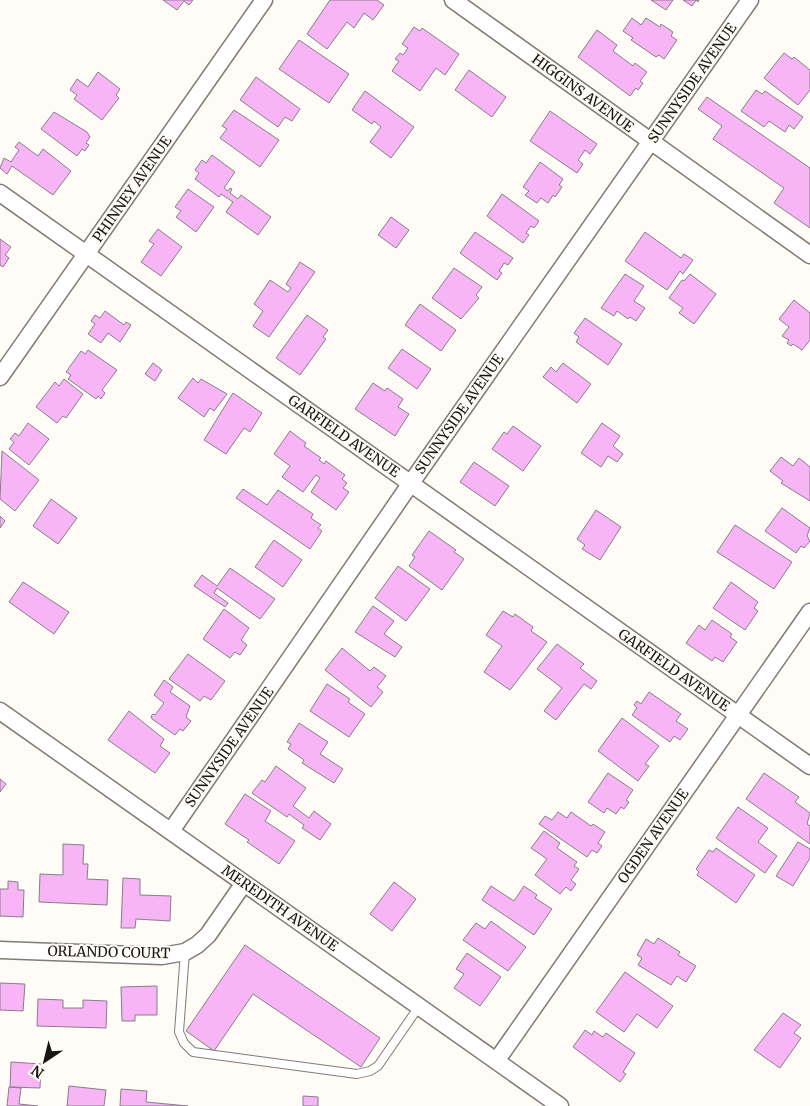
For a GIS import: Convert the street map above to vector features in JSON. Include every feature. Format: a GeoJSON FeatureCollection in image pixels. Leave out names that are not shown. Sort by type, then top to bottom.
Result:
{"type":"FeatureCollection","features":[{"type":"Feature","properties":{"kind":"street","name":"PHINNEY AVENUE"},"geometry":{"type":"LineString","coordinates":[[0,377],[264,0]]}},
{"type":"Feature","properties":{"kind":"street","name":"HIGGINS AVENUE"},"geometry":{"type":"LineString","coordinates":[[453,0],[810,255]]}},
{"type":"Feature","properties":{"kind":"street","name":"SUNNYSIDE AVENUE"},"geometry":{"type":"LineString","coordinates":[[171,831],[411,483],[750,0]]}},
{"type":"Feature","properties":{"kind":"street","name":"GARFIELD AVENUE"},"geometry":{"type":"LineString","coordinates":[[0,193],[810,766]]}},
{"type":"Feature","properties":{"kind":"street","name":"OGDEN AVENUE"},"geometry":{"type":"LineString","coordinates":[[497,1060],[810,612]]}},
{"type":"Feature","properties":{"kind":"street","name":"MEREDITH AVENUE"},"geometry":{"type":"LineString","coordinates":[[0,711],[420,1005],[560,1106]]}},
{"type":"Feature","properties":{"kind":"street","name":"ORLANDO COURT"},"geometry":{"type":"LineString","coordinates":[[0,950],[162,956],[185,952],[208,935],[244,883]]}},
{"type":"Feature","properties":{"kind":"lane"},"geometry":{"type":"LineString","coordinates":[[185,952],[179,1032],[184,1043],[193,1052],[357,1074],[370,1071],[378,1066],[420,1005]]}},
{"type":"Feature","properties":{"kind":"building"},"geometry":{"type":"Polygon","coordinates":[[[163,0],[193,0],[189,5],[184,1],[177,10],[163,0]]]}},
{"type":"Feature","properties":{"kind":"building"},"geometry":{"type":"Polygon","coordinates":[[[330,0],[377,0],[384,5],[373,20],[364,13],[354,28],[347,22],[327,49],[307,34],[330,0]]]}},
{"type":"Feature","properties":{"kind":"building"},"geometry":{"type":"Polygon","coordinates":[[[651,0],[673,0],[666,10],[651,0]]]}},
{"type":"Feature","properties":{"kind":"building"},"geometry":{"type":"Polygon","coordinates":[[[683,0],[696,0],[692,6],[683,0]]]}},
{"type":"Feature","properties":{"kind":"building"},"geometry":{"type":"Polygon","coordinates":[[[632,18],[641,25],[646,18],[660,27],[661,24],[673,32],[671,36],[677,40],[664,59],[659,55],[656,57],[631,40],[633,38],[623,31],[632,18]]]}},
{"type":"Feature","properties":{"kind":"building"},"geometry":{"type":"Polygon","coordinates":[[[414,27],[420,31],[422,28],[459,54],[445,75],[436,68],[420,91],[392,71],[399,61],[395,59],[400,53],[403,55],[408,48],[402,44],[414,27]]]}},
{"type":"Feature","properties":{"kind":"building"},"geometry":{"type":"Polygon","coordinates":[[[597,30],[617,45],[613,51],[633,66],[635,63],[647,72],[640,81],[643,83],[630,96],[578,57],[597,30]]]}},
{"type":"Feature","properties":{"kind":"building"},"geometry":{"type":"Polygon","coordinates":[[[299,40],[349,74],[329,103],[279,69],[299,40]]]}},
{"type":"Feature","properties":{"kind":"building"},"geometry":{"type":"Polygon","coordinates":[[[784,53],[792,59],[794,57],[810,70],[810,90],[798,105],[764,78],[784,53]]]}},
{"type":"Feature","properties":{"kind":"building"},"geometry":{"type":"Polygon","coordinates":[[[469,70],[506,97],[492,117],[455,90],[469,70]]]}},
{"type":"Feature","properties":{"kind":"building"},"geometry":{"type":"Polygon","coordinates":[[[98,72],[120,89],[116,95],[119,98],[102,120],[74,99],[77,95],[70,90],[77,79],[88,87],[98,72]]]}},
{"type":"Feature","properties":{"kind":"building"},"geometry":{"type":"Polygon","coordinates":[[[256,77],[300,109],[292,121],[285,117],[278,127],[240,100],[256,77]]]}},
{"type":"Feature","properties":{"kind":"building"},"geometry":{"type":"Polygon","coordinates":[[[756,90],[762,94],[765,91],[803,117],[794,129],[789,125],[785,132],[769,121],[764,127],[741,111],[756,90]]]}},
{"type":"Feature","properties":{"kind":"building"},"geometry":{"type":"Polygon","coordinates":[[[365,91],[414,127],[391,158],[370,142],[381,127],[374,121],[372,124],[352,110],[365,91]]]}},
{"type":"Feature","properties":{"kind":"building"},"geometry":{"type":"Polygon","coordinates":[[[707,97],[810,168],[810,228],[774,203],[784,188],[713,139],[722,126],[698,109],[707,97]]]}},
{"type":"Feature","properties":{"kind":"building"},"geometry":{"type":"Polygon","coordinates":[[[234,110],[279,140],[260,167],[220,138],[227,129],[222,126],[234,110]]]}},
{"type":"Feature","properties":{"kind":"building"},"geometry":{"type":"Polygon","coordinates":[[[550,111],[597,144],[590,154],[585,150],[578,160],[583,164],[577,173],[530,141],[550,111]]]}},
{"type":"Feature","properties":{"kind":"building"},"geometry":{"type":"Polygon","coordinates":[[[54,112],[87,132],[90,137],[86,143],[89,145],[85,151],[82,149],[77,156],[41,129],[54,112]]]}},
{"type":"Feature","properties":{"kind":"building"},"geometry":{"type":"Polygon","coordinates":[[[19,142],[38,156],[43,149],[71,171],[53,195],[12,166],[7,174],[0,168],[4,158],[11,162],[19,150],[15,147],[19,142]]]}},
{"type":"Feature","properties":{"kind":"building"},"geometry":{"type":"Polygon","coordinates":[[[212,155],[235,172],[224,188],[228,191],[230,188],[232,189],[230,193],[238,199],[241,195],[271,217],[258,235],[226,212],[233,202],[221,194],[219,197],[195,179],[199,173],[195,170],[202,160],[206,163],[212,155]]]}},
{"type":"Feature","properties":{"kind":"building"},"geometry":{"type":"Polygon","coordinates":[[[540,162],[563,179],[559,185],[562,187],[555,197],[553,195],[548,203],[541,198],[537,203],[525,195],[529,191],[523,187],[540,162]]]}},
{"type":"Feature","properties":{"kind":"building"},"geometry":{"type":"Polygon","coordinates":[[[188,189],[214,207],[196,232],[176,217],[181,211],[175,207],[188,189]]]}},
{"type":"Feature","properties":{"kind":"building"},"geometry":{"type":"Polygon","coordinates":[[[502,194],[539,221],[534,228],[531,226],[526,233],[529,235],[523,243],[487,216],[502,194]]]}},
{"type":"Feature","properties":{"kind":"building"},"geometry":{"type":"Polygon","coordinates":[[[391,217],[409,230],[396,248],[378,235],[391,217]]]}},
{"type":"Feature","properties":{"kind":"building"},"geometry":{"type":"Polygon","coordinates":[[[158,229],[182,247],[161,276],[141,262],[154,244],[149,241],[158,229]]]}},
{"type":"Feature","properties":{"kind":"building"},"geometry":{"type":"Polygon","coordinates":[[[475,232],[513,258],[508,265],[504,263],[499,271],[502,273],[497,280],[460,253],[475,232]]]}},
{"type":"Feature","properties":{"kind":"building"},"geometry":{"type":"Polygon","coordinates":[[[645,232],[681,258],[684,254],[693,260],[683,274],[680,271],[667,290],[625,261],[645,232]]]}},
{"type":"Feature","properties":{"kind":"building"},"geometry":{"type":"Polygon","coordinates":[[[0,239],[11,247],[5,255],[9,258],[3,267],[0,265],[0,239]]]}},
{"type":"Feature","properties":{"kind":"building"},"geometry":{"type":"Polygon","coordinates":[[[300,262],[315,272],[269,337],[253,326],[263,311],[254,304],[270,280],[288,292],[291,288],[286,284],[300,262]]]}},
{"type":"Feature","properties":{"kind":"building"},"geometry":{"type":"Polygon","coordinates":[[[454,268],[482,287],[476,295],[479,298],[461,319],[432,298],[454,268]]]}},
{"type":"Feature","properties":{"kind":"building"},"geometry":{"type":"Polygon","coordinates":[[[625,274],[644,286],[634,301],[645,308],[636,321],[630,317],[628,319],[617,311],[614,316],[601,308],[625,274]]]}},
{"type":"Feature","properties":{"kind":"building"},"geometry":{"type":"Polygon","coordinates":[[[690,274],[716,294],[694,324],[679,313],[683,308],[669,298],[682,280],[684,281],[690,274]]]}},
{"type":"Feature","properties":{"kind":"building"},"geometry":{"type":"Polygon","coordinates":[[[794,300],[810,313],[810,340],[802,350],[793,344],[791,346],[787,343],[789,340],[782,336],[789,327],[779,319],[794,300]]]}},
{"type":"Feature","properties":{"kind":"building"},"geometry":{"type":"Polygon","coordinates":[[[420,304],[456,330],[441,351],[405,325],[420,304]]]}},
{"type":"Feature","properties":{"kind":"building"},"geometry":{"type":"Polygon","coordinates":[[[105,311],[124,325],[126,322],[131,325],[120,342],[108,333],[101,343],[88,334],[95,324],[91,321],[95,315],[100,318],[105,311]]]}},
{"type":"Feature","properties":{"kind":"building"},"geometry":{"type":"Polygon","coordinates":[[[307,315],[328,330],[323,337],[326,339],[300,375],[276,358],[307,315]]]}},
{"type":"Feature","properties":{"kind":"building"},"geometry":{"type":"Polygon","coordinates":[[[585,318],[622,344],[608,365],[576,342],[579,337],[574,333],[585,318]]]}},
{"type":"Feature","properties":{"kind":"building"},"geometry":{"type":"Polygon","coordinates":[[[402,349],[431,369],[417,389],[388,368],[402,349]]]}},
{"type":"Feature","properties":{"kind":"building"},"geometry":{"type":"Polygon","coordinates":[[[88,350],[117,370],[102,390],[105,393],[101,399],[98,396],[96,399],[68,379],[71,375],[66,372],[81,351],[85,354],[88,350]]]}},
{"type":"Feature","properties":{"kind":"building"},"geometry":{"type":"Polygon","coordinates":[[[153,363],[162,370],[155,381],[145,374],[153,363]]]}},
{"type":"Feature","properties":{"kind":"building"},"geometry":{"type":"Polygon","coordinates":[[[563,363],[591,384],[577,403],[543,377],[551,367],[556,372],[563,363]]]}},
{"type":"Feature","properties":{"kind":"building"},"geometry":{"type":"Polygon","coordinates":[[[193,378],[198,383],[201,379],[227,394],[214,411],[210,408],[204,417],[178,398],[193,378]]]}},
{"type":"Feature","properties":{"kind":"building"},"geometry":{"type":"Polygon","coordinates":[[[64,379],[83,394],[66,418],[63,416],[57,423],[36,407],[55,382],[59,386],[64,379]]]}},
{"type":"Feature","properties":{"kind":"building"},"geometry":{"type":"Polygon","coordinates":[[[373,383],[385,391],[387,388],[403,399],[398,407],[409,414],[395,436],[355,409],[373,383]]]}},
{"type":"Feature","properties":{"kind":"building"},"geometry":{"type":"Polygon","coordinates":[[[233,393],[262,413],[250,432],[244,428],[226,454],[204,440],[233,393]]]}},
{"type":"Feature","properties":{"kind":"building"},"geometry":{"type":"Polygon","coordinates":[[[28,423],[49,439],[29,465],[9,449],[14,442],[10,439],[15,433],[19,436],[28,423]]]}},
{"type":"Feature","properties":{"kind":"building"},"geometry":{"type":"Polygon","coordinates":[[[602,423],[620,436],[613,446],[623,454],[617,462],[608,456],[601,467],[581,453],[602,423]]]}},
{"type":"Feature","properties":{"kind":"building"},"geometry":{"type":"Polygon","coordinates":[[[513,426],[541,446],[523,471],[492,449],[504,432],[507,434],[513,426]]]}},
{"type":"Feature","properties":{"kind":"building"},"geometry":{"type":"Polygon","coordinates":[[[290,431],[306,443],[304,446],[321,458],[319,460],[324,464],[326,461],[345,475],[342,479],[347,483],[343,488],[349,492],[336,510],[311,492],[320,478],[316,475],[303,492],[282,477],[290,466],[274,454],[290,431]]]}},
{"type":"Feature","properties":{"kind":"building"},"geometry":{"type":"Polygon","coordinates":[[[2,451],[39,480],[15,511],[0,499],[2,451]]]}},
{"type":"Feature","properties":{"kind":"building"},"geometry":{"type":"Polygon","coordinates":[[[781,457],[793,466],[799,458],[810,467],[810,501],[781,483],[783,481],[770,471],[781,457]]]}},
{"type":"Feature","properties":{"kind":"building"},"geometry":{"type":"Polygon","coordinates":[[[474,462],[509,486],[495,506],[460,482],[474,462]]]}},
{"type":"Feature","properties":{"kind":"building"},"geometry":{"type":"Polygon","coordinates":[[[243,489],[267,505],[278,490],[313,514],[311,518],[321,525],[318,528],[322,531],[310,549],[236,498],[243,489]]]}},
{"type":"Feature","properties":{"kind":"building"},"geometry":{"type":"Polygon","coordinates":[[[51,499],[77,518],[58,544],[33,526],[51,499]]]}},
{"type":"Feature","properties":{"kind":"building"},"geometry":{"type":"Polygon","coordinates":[[[782,508],[810,528],[807,536],[810,541],[804,548],[801,546],[796,553],[765,531],[782,508]]]}},
{"type":"Feature","properties":{"kind":"building"},"geometry":{"type":"Polygon","coordinates":[[[596,510],[621,527],[600,560],[582,549],[585,545],[577,539],[596,510]]]}},
{"type":"Feature","properties":{"kind":"building"},"geometry":{"type":"Polygon","coordinates":[[[0,516],[5,521],[0,528],[0,516]]]}},
{"type":"Feature","properties":{"kind":"building"},"geometry":{"type":"Polygon","coordinates":[[[735,525],[792,562],[774,589],[717,552],[735,525]]]}},
{"type":"Feature","properties":{"kind":"building"},"geometry":{"type":"Polygon","coordinates":[[[429,531],[456,550],[454,552],[464,559],[442,590],[409,566],[415,557],[412,555],[429,531]]]}},
{"type":"Feature","properties":{"kind":"building"},"geometry":{"type":"Polygon","coordinates":[[[274,540],[302,560],[283,587],[255,567],[274,540]]]}},
{"type":"Feature","properties":{"kind":"building"},"geometry":{"type":"Polygon","coordinates":[[[398,566],[430,589],[406,621],[375,598],[398,566]]]}},
{"type":"Feature","properties":{"kind":"building"},"geometry":{"type":"Polygon","coordinates":[[[230,568],[275,599],[260,619],[217,588],[214,593],[228,603],[225,607],[194,586],[202,575],[217,586],[230,568]]]}},
{"type":"Feature","properties":{"kind":"building"},"geometry":{"type":"Polygon","coordinates":[[[23,582],[69,612],[54,634],[9,602],[23,582]]]}},
{"type":"Feature","properties":{"kind":"building"},"geometry":{"type":"Polygon","coordinates":[[[731,582],[758,602],[754,608],[758,611],[745,630],[713,608],[731,582]]]}},
{"type":"Feature","properties":{"kind":"building"},"geometry":{"type":"Polygon","coordinates":[[[373,606],[394,621],[384,634],[402,647],[395,657],[355,632],[373,606]]]}},
{"type":"Feature","properties":{"kind":"building"},"geometry":{"type":"Polygon","coordinates":[[[224,609],[249,628],[241,640],[247,645],[240,655],[235,652],[230,658],[203,639],[224,609]]]}},
{"type":"Feature","properties":{"kind":"building"},"geometry":{"type":"Polygon","coordinates":[[[503,611],[513,617],[515,614],[533,627],[531,631],[547,642],[510,690],[484,672],[502,646],[486,635],[503,611]]]}},
{"type":"Feature","properties":{"kind":"building"},"geometry":{"type":"Polygon","coordinates":[[[712,620],[732,634],[730,637],[737,642],[723,662],[715,657],[712,661],[686,643],[699,625],[705,630],[712,620]]]}},
{"type":"Feature","properties":{"kind":"building"},"geometry":{"type":"Polygon","coordinates":[[[557,644],[584,664],[580,668],[597,681],[591,689],[584,684],[556,720],[544,711],[562,688],[537,669],[557,644]]]}},
{"type":"Feature","properties":{"kind":"building"},"geometry":{"type":"Polygon","coordinates":[[[342,648],[370,671],[374,667],[386,676],[377,687],[383,692],[371,707],[325,670],[342,648]]]}},
{"type":"Feature","properties":{"kind":"building"},"geometry":{"type":"Polygon","coordinates":[[[188,654],[225,681],[211,700],[204,696],[200,701],[169,679],[188,654]]]}},
{"type":"Feature","properties":{"kind":"building"},"geometry":{"type":"Polygon","coordinates":[[[164,680],[173,687],[170,692],[190,706],[186,717],[191,721],[183,731],[180,729],[175,735],[152,719],[151,716],[155,715],[164,703],[154,695],[164,680]]]}},
{"type":"Feature","properties":{"kind":"building"},"geometry":{"type":"Polygon","coordinates":[[[327,684],[350,699],[348,702],[365,714],[349,737],[310,711],[327,684]]]}},
{"type":"Feature","properties":{"kind":"building"},"geometry":{"type":"Polygon","coordinates":[[[649,692],[681,714],[676,721],[688,729],[680,740],[674,736],[670,742],[632,715],[637,708],[634,705],[637,701],[641,704],[649,692]]]}},
{"type":"Feature","properties":{"kind":"building"},"geometry":{"type":"Polygon","coordinates":[[[129,711],[164,739],[160,746],[170,753],[155,773],[108,740],[129,711]]]}},
{"type":"Feature","properties":{"kind":"building"},"geometry":{"type":"Polygon","coordinates":[[[622,718],[659,746],[645,764],[649,766],[638,781],[598,751],[622,718]]]}},
{"type":"Feature","properties":{"kind":"building"},"geometry":{"type":"Polygon","coordinates":[[[299,723],[328,742],[320,754],[343,769],[334,783],[302,763],[304,760],[288,749],[291,744],[287,742],[299,723]]]}},
{"type":"Feature","properties":{"kind":"building"},"geometry":{"type":"Polygon","coordinates":[[[276,766],[306,788],[293,806],[309,818],[314,811],[331,824],[320,840],[302,828],[304,825],[289,814],[287,817],[252,793],[262,780],[265,782],[276,766]]]}},
{"type":"Feature","properties":{"kind":"building"},"geometry":{"type":"Polygon","coordinates":[[[608,773],[633,790],[626,800],[629,802],[624,809],[621,807],[616,814],[607,808],[604,813],[588,802],[608,773]]]}},
{"type":"Feature","properties":{"kind":"building"},"geometry":{"type":"Polygon","coordinates":[[[764,773],[799,797],[795,802],[810,813],[807,824],[810,826],[810,844],[746,799],[764,773]]]}},
{"type":"Feature","properties":{"kind":"building"},"geometry":{"type":"Polygon","coordinates":[[[0,779],[6,784],[0,792],[0,779]]]}},
{"type":"Feature","properties":{"kind":"building"},"geometry":{"type":"Polygon","coordinates":[[[245,794],[271,811],[265,821],[295,841],[279,864],[225,824],[245,794]]]}},
{"type":"Feature","properties":{"kind":"building"},"geometry":{"type":"Polygon","coordinates":[[[738,807],[768,828],[758,842],[777,856],[765,873],[716,838],[738,807]]]}},
{"type":"Feature","properties":{"kind":"building"},"geometry":{"type":"Polygon","coordinates":[[[558,812],[567,818],[571,812],[591,826],[593,824],[605,832],[598,843],[602,846],[597,853],[592,850],[587,857],[539,824],[545,816],[552,820],[558,812]]]}},
{"type":"Feature","properties":{"kind":"building"},"geometry":{"type":"Polygon","coordinates":[[[544,831],[560,843],[557,848],[577,862],[574,866],[579,869],[571,880],[576,884],[571,891],[566,887],[560,894],[535,875],[547,859],[531,848],[544,831]]]}},
{"type":"Feature","properties":{"kind":"building"},"geometry":{"type":"Polygon","coordinates":[[[798,842],[810,849],[810,858],[793,886],[776,876],[798,842]]]}},
{"type":"Feature","properties":{"kind":"building"},"geometry":{"type":"Polygon","coordinates":[[[63,844],[84,845],[83,864],[88,864],[87,879],[108,880],[107,905],[39,902],[40,874],[63,875],[63,844]]]}},
{"type":"Feature","properties":{"kind":"building"},"geometry":{"type":"Polygon","coordinates":[[[716,848],[755,875],[736,903],[697,875],[699,872],[696,869],[709,850],[713,852],[716,848]]]}},
{"type":"Feature","properties":{"kind":"building"},"geometry":{"type":"Polygon","coordinates":[[[123,878],[140,879],[140,895],[171,896],[170,921],[136,919],[135,928],[121,928],[123,878]]]}},
{"type":"Feature","properties":{"kind":"building"},"geometry":{"type":"Polygon","coordinates":[[[8,881],[18,882],[18,890],[24,890],[23,917],[0,916],[0,889],[8,889],[8,881]]]}},
{"type":"Feature","properties":{"kind":"building"},"geometry":{"type":"Polygon","coordinates":[[[394,882],[416,899],[392,931],[370,914],[394,882]]]}},
{"type":"Feature","properties":{"kind":"building"},"geometry":{"type":"Polygon","coordinates":[[[491,886],[514,901],[524,886],[537,895],[535,898],[552,909],[534,935],[482,900],[491,886]]]}},
{"type":"Feature","properties":{"kind":"building"},"geometry":{"type":"Polygon","coordinates":[[[491,921],[526,947],[508,971],[463,940],[476,923],[485,929],[491,921]]]}},
{"type":"Feature","properties":{"kind":"building"},"geometry":{"type":"Polygon","coordinates":[[[658,938],[680,952],[678,955],[696,966],[686,982],[677,976],[671,985],[638,965],[642,958],[637,955],[646,939],[654,944],[658,938]]]}},
{"type":"Feature","properties":{"kind":"building"},"geometry":{"type":"Polygon","coordinates":[[[245,945],[380,1038],[361,1067],[253,994],[214,1051],[186,1031],[245,945]]]}},
{"type":"Feature","properties":{"kind":"building"},"geometry":{"type":"Polygon","coordinates":[[[467,953],[501,977],[480,1006],[454,988],[464,974],[456,969],[467,953]]]}},
{"type":"Feature","properties":{"kind":"building"},"geometry":{"type":"Polygon","coordinates":[[[625,972],[673,1006],[657,1028],[637,1014],[624,1032],[596,1012],[625,972]]]}},
{"type":"Feature","properties":{"kind":"building"},"geometry":{"type":"Polygon","coordinates":[[[0,983],[25,984],[23,1011],[0,1010],[0,983]]]}},
{"type":"Feature","properties":{"kind":"building"},"geometry":{"type":"Polygon","coordinates":[[[157,986],[157,1015],[135,1015],[135,1021],[122,1021],[121,987],[157,986]]]}},
{"type":"Feature","properties":{"kind":"building"},"geometry":{"type":"Polygon","coordinates":[[[38,999],[63,1000],[63,1008],[83,1008],[83,1000],[107,1001],[106,1028],[37,1026],[38,999]]]}},
{"type":"Feature","properties":{"kind":"building"},"geometry":{"type":"Polygon","coordinates":[[[783,1013],[801,1025],[794,1033],[801,1038],[780,1068],[754,1050],[783,1013]]]}},
{"type":"Feature","properties":{"kind":"building"},"geometry":{"type":"Polygon","coordinates":[[[585,1030],[592,1035],[594,1031],[603,1037],[606,1033],[635,1053],[623,1072],[626,1074],[620,1082],[573,1047],[585,1030]]]}},
{"type":"Feature","properties":{"kind":"building"},"geometry":{"type":"Polygon","coordinates":[[[11,1062],[41,1064],[40,1088],[10,1087],[11,1062]]]}},
{"type":"Feature","properties":{"kind":"building"},"geometry":{"type":"Polygon","coordinates":[[[69,1086],[106,1090],[104,1106],[67,1106],[69,1086]]]}},
{"type":"Feature","properties":{"kind":"building"},"geometry":{"type":"Polygon","coordinates":[[[9,1087],[21,1088],[19,1104],[38,1106],[7,1106],[9,1087]]]}},
{"type":"Feature","properties":{"kind":"building"},"geometry":{"type":"Polygon","coordinates":[[[121,1089],[147,1091],[146,1102],[188,1106],[120,1106],[121,1089]]]}},
{"type":"Feature","properties":{"kind":"building"},"geometry":{"type":"Polygon","coordinates":[[[303,1096],[318,1097],[318,1106],[303,1106],[303,1096]]]}}]}
